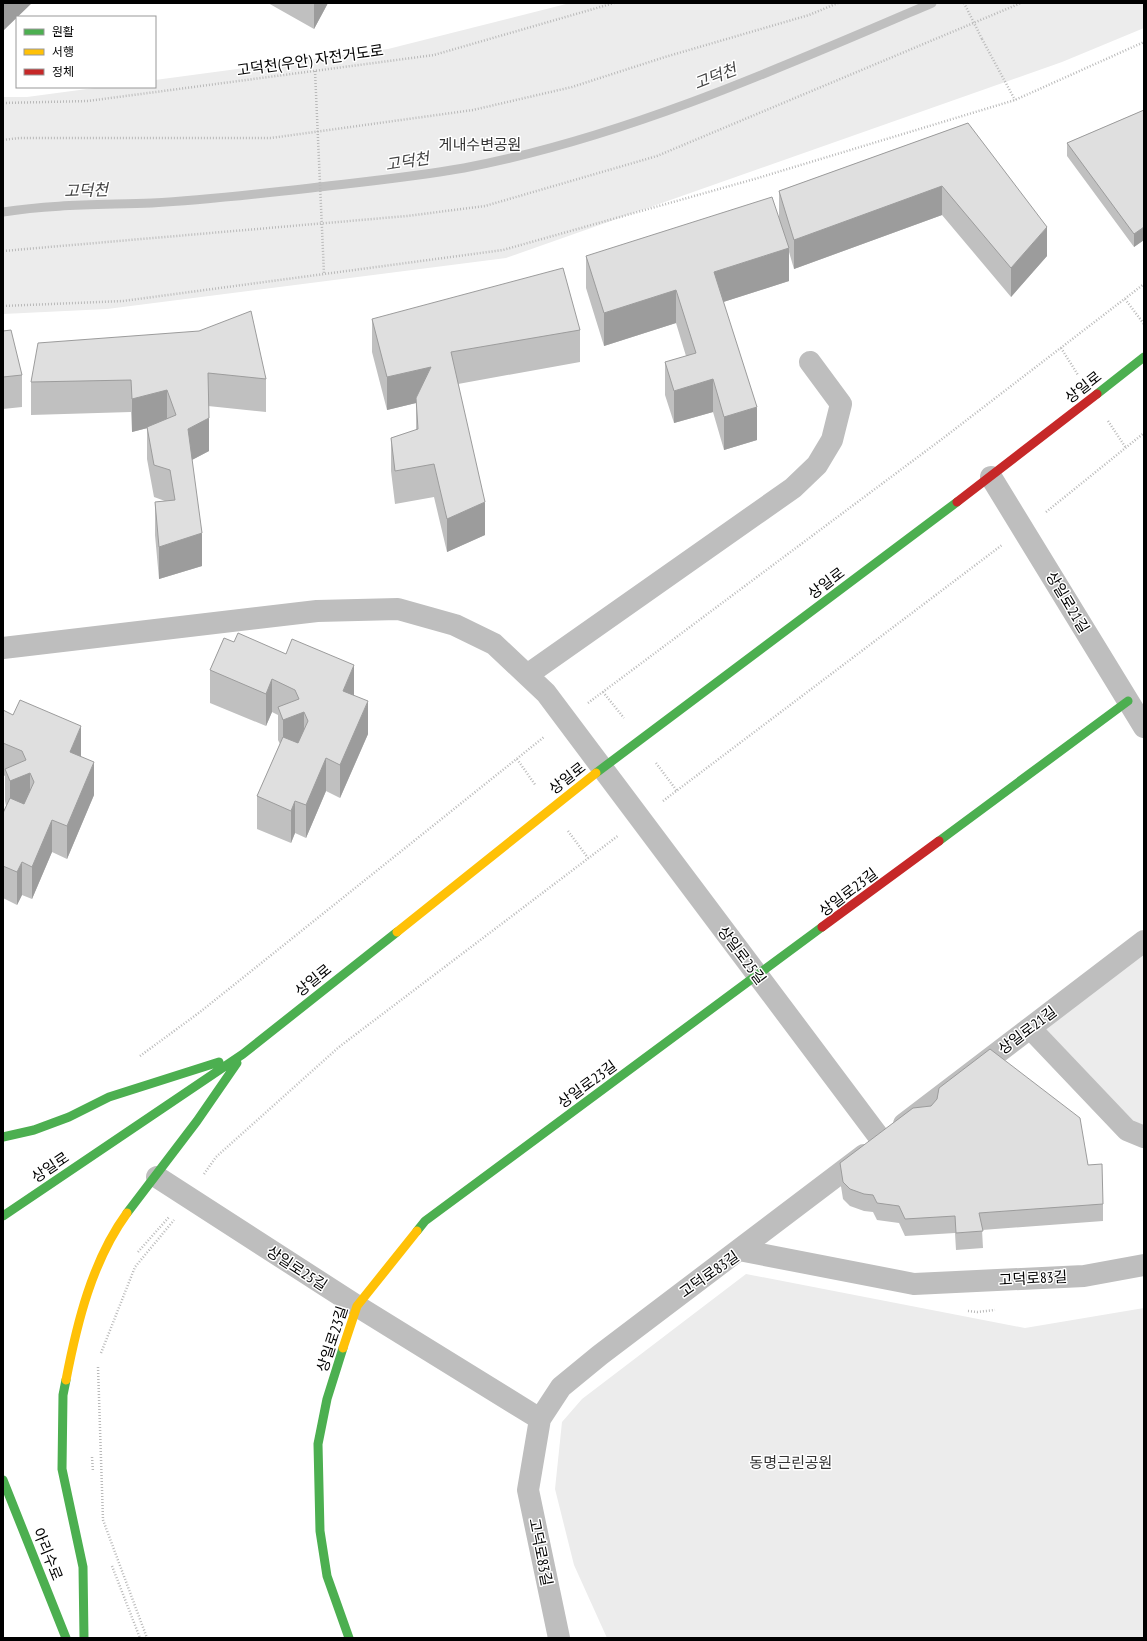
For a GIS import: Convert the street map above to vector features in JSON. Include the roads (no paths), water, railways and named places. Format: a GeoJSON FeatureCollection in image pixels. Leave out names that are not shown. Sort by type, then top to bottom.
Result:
{"type":"FeatureCollection","features":[{"type":"Feature","properties":{"kind":"main road","name":"상일로"},"geometry":{"type":"LineString","coordinates":[[3,1216],[243,1054],[602,769],[992,477],[1142,361]]}},
{"type":"Feature","properties":{"kind":"main road","name":"상일로23길"},"geometry":{"type":"LineString","coordinates":[[349,1638],[327,1576],[320,1531],[318,1444],[327,1399],[357,1306],[391,1261],[425,1221],[1128,701]]}},
{"type":"Feature","properties":{"kind":"main road"},"geometry":{"type":"LineString","coordinates":[[3,1137],[34,1130],[69,1117],[109,1097],[243,1054]]}},
{"type":"Feature","properties":{"kind":"main road"},"geometry":{"type":"LineString","coordinates":[[84,1638],[82,1567],[62,1469],[63,1395],[74,1338],[97,1267],[121,1222],[157,1177],[243,1054]]}},
{"type":"Feature","properties":{"kind":"main road","name":"아리수로"},"geometry":{"type":"LineString","coordinates":[[3,1480],[66,1638]]}},
{"type":"Feature","properties":{"kind":"street"},"geometry":{"type":"LineString","coordinates":[[527,676],[792,488],[817,465],[832,440],[841,404],[810,362]]}},
{"type":"Feature","properties":{"kind":"street","name":"상일로21길"},"geometry":{"type":"LineString","coordinates":[[992,477],[1144,726]]}},
{"type":"Feature","properties":{"kind":"street","name":"상일로25길"},"geometry":{"type":"LineString","coordinates":[[3,648],[317,611],[398,609],[455,625],[494,644],[546,693],[882,1141]]}},
{"type":"Feature","properties":{"kind":"street","name":"상일로21길"},"geometry":{"type":"LineString","coordinates":[[739,1250],[1144,941]]}},
{"type":"Feature","properties":{"kind":"street"},"geometry":{"type":"LineString","coordinates":[[1030,1028],[1127,1130],[1144,1137]]}},
{"type":"Feature","properties":{"kind":"street","name":"상일로25길"},"geometry":{"type":"LineString","coordinates":[[157,1177],[357,1306],[540,1419]]}},
{"type":"Feature","properties":{"kind":"street","name":"고덕로83길"},"geometry":{"type":"LineString","coordinates":[[559,1638],[528,1490],[540,1419],[562,1387],[600,1355],[739,1250],[914,1284],[1084,1276],[1144,1265]]}},
{"type":"Feature","properties":{"kind":"waterway","name":"고덕천"},"geometry":{"type":"LineString","coordinates":[[3,212],[59,206],[152,203],[212,199],[426,174],[464,168],[524,155],[583,139],[702,98],[818,52],[932,3]]}},
{"type":"Feature","properties":{"kind":"park label","name":"게내수변공원"},"geometry":{"type":"Point","coordinates":[480,144]}},
{"type":"Feature","properties":{"kind":"park label","name":"동명근린공원"},"geometry":{"type":"Point","coordinates":[791,1462]}}]}
